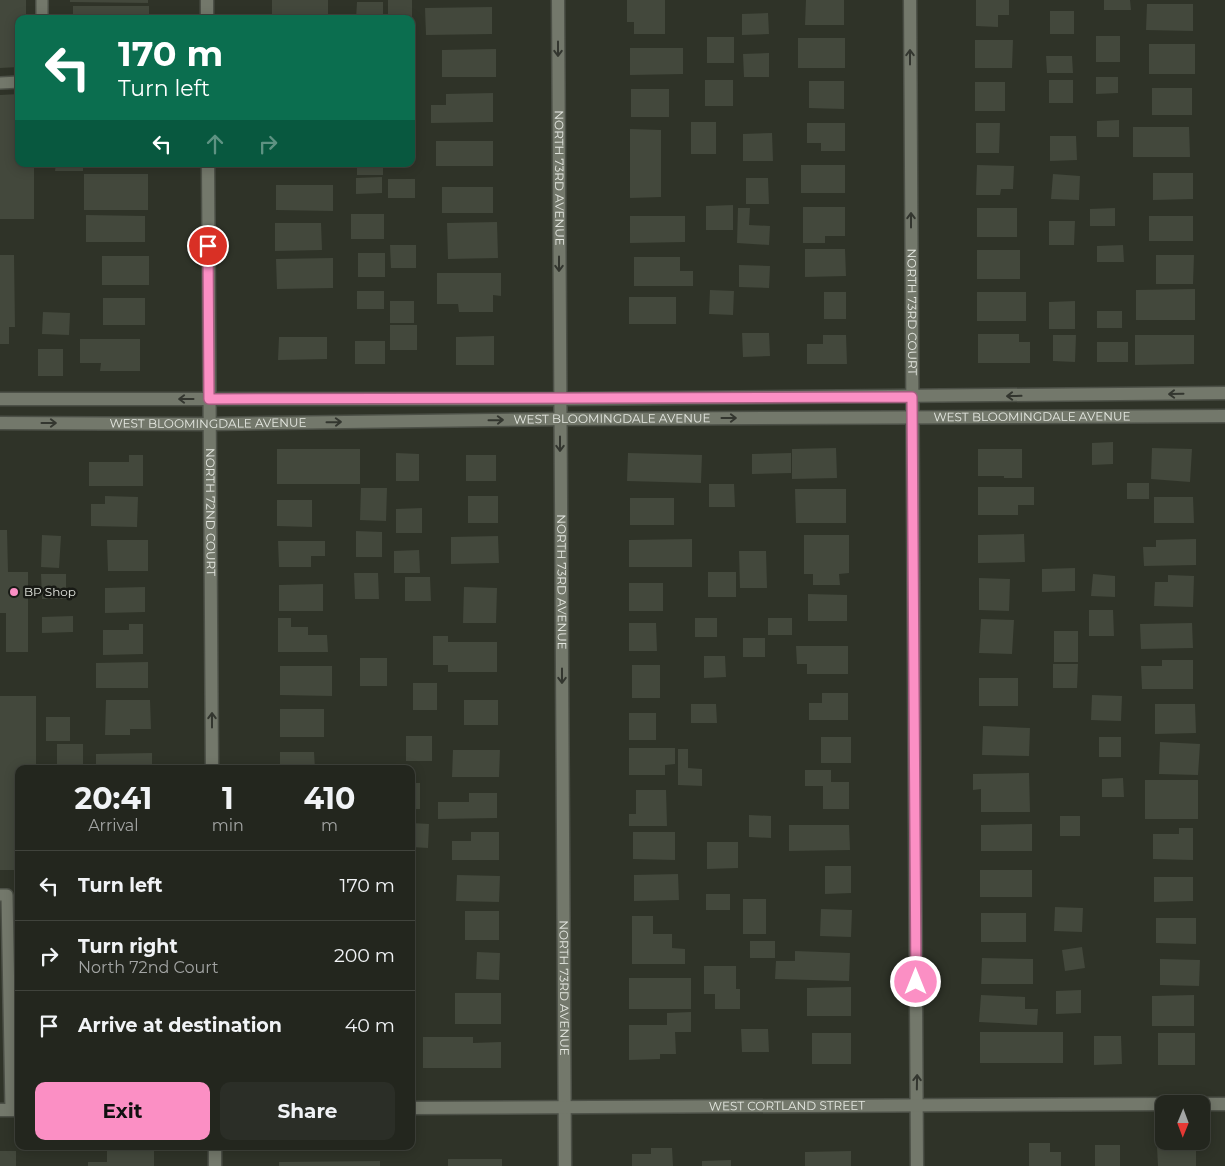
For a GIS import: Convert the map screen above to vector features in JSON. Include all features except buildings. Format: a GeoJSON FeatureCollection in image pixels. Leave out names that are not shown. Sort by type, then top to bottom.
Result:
{"type":"FeatureCollection","features":[{"type":"Feature","properties":{"kind":"street"},"geometry":{"type":"LineString","coordinates":[[207,0],[207,15]]}},
{"type":"Feature","properties":{"kind":"street","name":"NORTH 73RD AVENUE"},"geometry":{"type":"LineString","coordinates":[[558,0],[564,1166]]}},
{"type":"Feature","properties":{"kind":"street","name":"NORTH 73RD COURT"},"geometry":{"type":"LineString","coordinates":[[910,0],[917,1166]]}},
{"type":"Feature","properties":{"kind":"street","name":"NORTH 72ND COURT"},"geometry":{"type":"LineString","coordinates":[[208,167],[212,765]]}},
{"type":"Feature","properties":{"kind":"street","name":"WEST BLOOMINGDALE AVENUE"},"geometry":{"type":"LineString","coordinates":[[0,399],[912,397],[1225,394]]}},
{"type":"Feature","properties":{"kind":"street","name":"WEST BLOOMINGDALE AVENUE"},"geometry":{"type":"LineString","coordinates":[[0,423],[209,424],[560,419],[1225,416]]}},
{"type":"Feature","properties":{"kind":"street","name":"WEST CORTLAND STREET"},"geometry":{"type":"LineString","coordinates":[[415,1108],[1155,1104]]}},
{"type":"Feature","properties":{"kind":"street"},"geometry":{"type":"LineString","coordinates":[[1210,1104],[1225,1104]]}},
{"type":"Feature","properties":{"kind":"street"},"geometry":{"type":"LineString","coordinates":[[215,1150],[215,1166]]}},
{"type":"Feature","properties":{"kind":"lane"},"geometry":{"type":"LineString","coordinates":[[42,0],[42,15]]}},
{"type":"Feature","properties":{"kind":"lane"},"geometry":{"type":"LineString","coordinates":[[0,83],[15,82]]}},
{"type":"Feature","properties":{"kind":"lane"},"geometry":{"type":"LineString","coordinates":[[0,895],[7,895],[5,1043],[10,1109]]}},
{"type":"Feature","properties":{"kind":"place","name":"BP Shop"},"geometry":{"type":"Point","coordinates":[14,592]}},
{"type":"Feature","properties":{"kind":"route"},"geometry":{"type":"LineString","coordinates":[[208,246],[209,399],[912,397],[916,982]]}}]}
